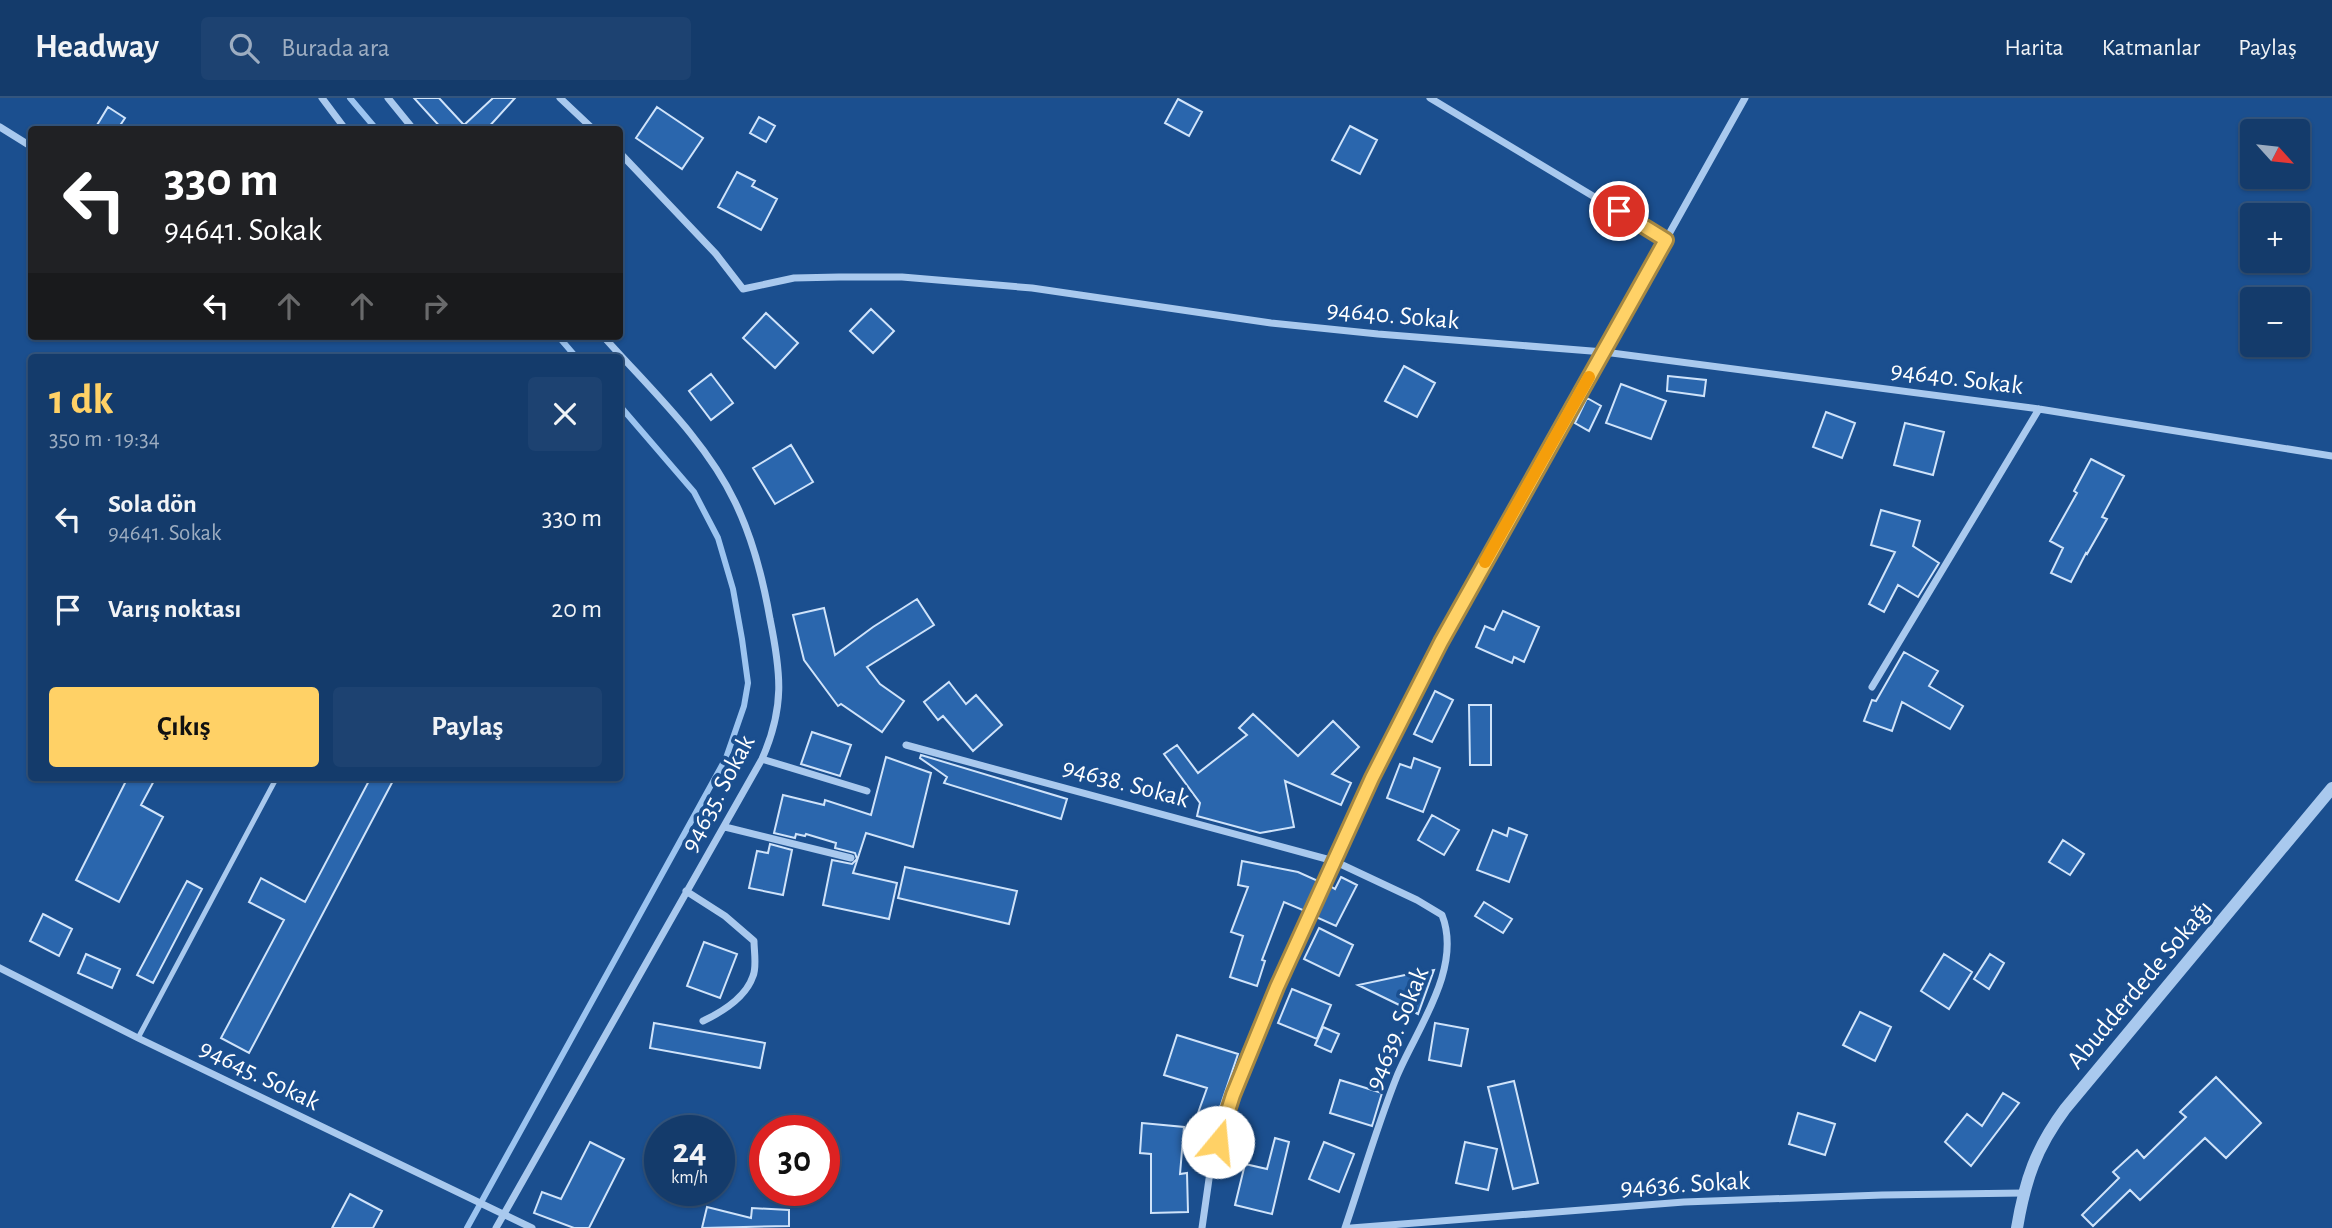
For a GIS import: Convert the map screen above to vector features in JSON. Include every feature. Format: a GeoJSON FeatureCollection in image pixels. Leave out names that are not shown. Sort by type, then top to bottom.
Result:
{"type":"FeatureCollection","features":[{"type":"Feature","properties":{"kind":"street"},"geometry":{"type":"LineString","coordinates":[[321,98],[343,126]]}},
{"type":"Feature","properties":{"kind":"street"},"geometry":{"type":"LineString","coordinates":[[387,98],[411,126]]}},
{"type":"Feature","properties":{"kind":"street"},"geometry":{"type":"LineString","coordinates":[[560,98],[590,126]]}},
{"type":"Feature","properties":{"kind":"street"},"geometry":{"type":"LineString","coordinates":[[1430,98],[1666,240]]}},
{"type":"Feature","properties":{"kind":"street"},"geometry":{"type":"LineString","coordinates":[[1202,1228],[1211,1165],[1233,1095],[1277,987],[1372,778],[1441,642],[1745,98]]}},
{"type":"Feature","properties":{"kind":"street"},"geometry":{"type":"LineString","coordinates":[[0,127],[28,144]]}},
{"type":"Feature","properties":{"kind":"street","name":"94640. Sokak"},"geometry":{"type":"LineString","coordinates":[[623,156],[716,254],[743,289],[794,278],[902,277],[1032,288],[1325,329],[1604,352],[2039,409],[2332,456]]}},
{"type":"Feature","properties":{"kind":"street","name":"94635. Sokak"},"geometry":{"type":"LineString","coordinates":[[607,340],[619,354]]}},
{"type":"Feature","properties":{"kind":"street","name":"94635. Sokak"},"geometry":{"type":"LineString","coordinates":[[496,1228],[686,891],[725,827],[762,759],[776,721],[779,666],[765,590],[735,502],[715,468],[682,425],[623,359]]}},
{"type":"Feature","properties":{"kind":"street","name":"94640. Sokak"},"geometry":{"type":"LineString","coordinates":[[1872,687],[2039,409]]}},
{"type":"Feature","properties":{"kind":"street","name":"94638. Sokak"},"geometry":{"type":"LineString","coordinates":[[906,745],[1334,861]]}},
{"type":"Feature","properties":{"kind":"street"},"geometry":{"type":"LineString","coordinates":[[762,759],[867,791]]}},
{"type":"Feature","properties":{"kind":"street","name":"Abudderdede Sokağı"},"geometry":{"type":"LineString","coordinates":[[2017,1228],[2023,1194],[2046,1135],[2332,788]]}},
{"type":"Feature","properties":{"kind":"street"},"geometry":{"type":"LineString","coordinates":[[725,827],[851,858]]}},
{"type":"Feature","properties":{"kind":"street","name":"94639. Sokak"},"geometry":{"type":"LineString","coordinates":[[1334,861],[1435,909],[1442,915],[1446,937],[1445,961],[1436,997],[1397,1077],[1345,1228]]}},
{"type":"Feature","properties":{"kind":"street"},"geometry":{"type":"LineString","coordinates":[[686,891],[725,916],[754,941],[754,975],[737,999],[717,1015],[703,1021]]}},
{"type":"Feature","properties":{"kind":"street","name":"94645. Sokak"},"geometry":{"type":"LineString","coordinates":[[0,968],[138,1038],[533,1228]]}},
{"type":"Feature","properties":{"kind":"street","name":"94636. Sokak"},"geometry":{"type":"LineString","coordinates":[[1351,1228],[1684,1202],[1882,1195],[2023,1194]]}},
{"type":"Feature","properties":{"kind":"lane"},"geometry":{"type":"LineString","coordinates":[[138,1038],[275,781]]}},
{"type":"Feature","properties":{"kind":"building"},"geometry":{"type":"Polygon","coordinates":[[[414,98],[439,98],[464,125],[493,98],[515,98],[490,126],[439,126],[414,98]]]}},
{"type":"Feature","properties":{"kind":"building"},"geometry":{"type":"Polygon","coordinates":[[[1178,99],[1202,112],[1189,136],[1165,123],[1178,99]]]}},
{"type":"Feature","properties":{"kind":"building"},"geometry":{"type":"Polygon","coordinates":[[[108,107],[125,118],[120,126],[96,126],[108,107]]]}},
{"type":"Feature","properties":{"kind":"building"},"geometry":{"type":"Polygon","coordinates":[[[657,107],[703,138],[682,169],[636,138],[657,107]]]}},
{"type":"Feature","properties":{"kind":"building"},"geometry":{"type":"Polygon","coordinates":[[[759,117],[775,126],[766,142],[750,133],[759,117]]]}},
{"type":"Feature","properties":{"kind":"building"},"geometry":{"type":"Polygon","coordinates":[[[1350,126],[1377,140],[1360,174],[1332,160],[1350,126]]]}},
{"type":"Feature","properties":{"kind":"building"},"geometry":{"type":"Polygon","coordinates":[[[737,172],[755,181],[752,186],[777,199],[761,230],[718,207],[737,172]]]}},
{"type":"Feature","properties":{"kind":"building"},"geometry":{"type":"Polygon","coordinates":[[[871,309],[894,331],[873,353],[850,331],[871,309]]]}},
{"type":"Feature","properties":{"kind":"building"},"geometry":{"type":"Polygon","coordinates":[[[766,313],[798,343],[775,368],[743,338],[766,313]]]}},
{"type":"Feature","properties":{"kind":"building"},"geometry":{"type":"Polygon","coordinates":[[[1404,366],[1435,383],[1417,417],[1385,401],[1404,366]]]}},
{"type":"Feature","properties":{"kind":"building"},"geometry":{"type":"Polygon","coordinates":[[[711,374],[733,403],[711,420],[689,391],[711,374]]]}},
{"type":"Feature","properties":{"kind":"building"},"geometry":{"type":"Polygon","coordinates":[[[1668,376],[1706,380],[1704,396],[1667,391],[1668,376]]]}},
{"type":"Feature","properties":{"kind":"building"},"geometry":{"type":"Polygon","coordinates":[[[1621,384],[1666,401],[1651,439],[1606,423],[1621,384]]]}},
{"type":"Feature","properties":{"kind":"building"},"geometry":{"type":"Polygon","coordinates":[[[1587,398],[1601,406],[1589,431],[1575,423],[1587,398]]]}},
{"type":"Feature","properties":{"kind":"building"},"geometry":{"type":"Polygon","coordinates":[[[1826,412],[1855,423],[1842,458],[1813,447],[1826,412]]]}},
{"type":"Feature","properties":{"kind":"building"},"geometry":{"type":"Polygon","coordinates":[[[1905,423],[1944,432],[1933,475],[1894,465],[1905,423]]]}},
{"type":"Feature","properties":{"kind":"building"},"geometry":{"type":"Polygon","coordinates":[[[791,445],[813,482],[775,504],[753,468],[791,445]]]}},
{"type":"Feature","properties":{"kind":"building"},"geometry":{"type":"Polygon","coordinates":[[[2091,459],[2124,476],[2102,517],[2107,519],[2071,582],[2051,573],[2063,548],[2050,541],[2077,493],[2074,491],[2091,459]]]}},
{"type":"Feature","properties":{"kind":"building"},"geometry":{"type":"Polygon","coordinates":[[[1881,510],[1920,521],[1913,546],[1939,563],[1918,597],[1898,585],[1884,612],[1869,604],[1895,552],[1871,545],[1881,510]]]}},
{"type":"Feature","properties":{"kind":"building"},"geometry":{"type":"Polygon","coordinates":[[[917,599],[934,625],[867,667],[880,684],[904,701],[882,732],[841,704],[838,706],[804,660],[793,615],[824,608],[835,655],[917,599]]]}},
{"type":"Feature","properties":{"kind":"building"},"geometry":{"type":"Polygon","coordinates":[[[1503,611],[1539,627],[1524,662],[1514,657],[1512,663],[1476,647],[1485,626],[1494,630],[1503,611]]]}},
{"type":"Feature","properties":{"kind":"building"},"geometry":{"type":"Polygon","coordinates":[[[1904,652],[1938,671],[1929,686],[1963,706],[1950,729],[1902,702],[1892,731],[1864,721],[1872,700],[1876,701],[1904,652]]]}},
{"type":"Feature","properties":{"kind":"building"},"geometry":{"type":"Polygon","coordinates":[[[949,682],[966,704],[976,695],[1002,725],[973,751],[943,716],[938,720],[924,702],[949,682]]]}},
{"type":"Feature","properties":{"kind":"building"},"geometry":{"type":"Polygon","coordinates":[[[1435,691],[1453,700],[1432,742],[1414,734],[1435,691]]]}},
{"type":"Feature","properties":{"kind":"building"},"geometry":{"type":"Polygon","coordinates":[[[1469,705],[1491,705],[1491,765],[1470,765],[1469,705]]]}},
{"type":"Feature","properties":{"kind":"building"},"geometry":{"type":"Polygon","coordinates":[[[1253,714],[1298,756],[1333,721],[1359,747],[1332,774],[1351,783],[1341,805],[1285,781],[1294,827],[1260,833],[1197,816],[1200,803],[1164,754],[1177,745],[1198,773],[1247,735],[1239,728],[1253,714]]]}},
{"type":"Feature","properties":{"kind":"building"},"geometry":{"type":"Polygon","coordinates":[[[812,732],[851,745],[840,776],[801,764],[812,732]]]}},
{"type":"Feature","properties":{"kind":"building"},"geometry":{"type":"Polygon","coordinates":[[[921,755],[1067,799],[1061,819],[944,783],[947,777],[920,758],[921,755]]]}},
{"type":"Feature","properties":{"kind":"building"},"geometry":{"type":"Polygon","coordinates":[[[886,757],[931,773],[913,847],[866,833],[853,873],[897,883],[889,919],[823,905],[832,860],[852,864],[857,859],[855,853],[835,848],[836,843],[806,834],[796,834],[795,838],[774,833],[783,795],[824,805],[825,800],[871,815],[886,757]]]}},
{"type":"Feature","properties":{"kind":"building"},"geometry":{"type":"Polygon","coordinates":[[[1414,758],[1440,768],[1423,812],[1387,798],[1400,764],[1411,768],[1414,758]]]}},
{"type":"Feature","properties":{"kind":"building"},"geometry":{"type":"Polygon","coordinates":[[[126,781],[154,781],[141,805],[163,817],[119,902],[76,880],[126,781]]]}},
{"type":"Feature","properties":{"kind":"building"},"geometry":{"type":"Polygon","coordinates":[[[369,781],[393,781],[249,1053],[221,1038],[284,920],[249,902],[261,878],[305,902],[369,781]]]}},
{"type":"Feature","properties":{"kind":"building"},"geometry":{"type":"Polygon","coordinates":[[[1432,815],[1459,830],[1444,855],[1418,840],[1432,815]]]}},
{"type":"Feature","properties":{"kind":"building"},"geometry":{"type":"Polygon","coordinates":[[[1509,828],[1527,835],[1509,882],[1477,870],[1493,830],[1507,836],[1509,828]]]}},
{"type":"Feature","properties":{"kind":"building"},"geometry":{"type":"Polygon","coordinates":[[[2063,840],[2084,854],[2070,875],[2049,862],[2063,840]]]}},
{"type":"Feature","properties":{"kind":"building"},"geometry":{"type":"Polygon","coordinates":[[[770,844],[792,850],[783,895],[749,888],[757,851],[768,853],[770,844]]]}},
{"type":"Feature","properties":{"kind":"building"},"geometry":{"type":"Polygon","coordinates":[[[1242,861],[1298,872],[1318,881],[1305,911],[1284,902],[1262,960],[1265,961],[1257,986],[1230,977],[1243,936],[1231,932],[1248,887],[1238,885],[1242,861]]]}},
{"type":"Feature","properties":{"kind":"building"},"geometry":{"type":"Polygon","coordinates":[[[905,867],[1017,891],[1009,924],[898,898],[905,867]]]}},
{"type":"Feature","properties":{"kind":"building"},"geometry":{"type":"Polygon","coordinates":[[[1341,877],[1357,885],[1336,926],[1316,917],[1330,886],[1335,889],[1341,877]]]}},
{"type":"Feature","properties":{"kind":"building"},"geometry":{"type":"Polygon","coordinates":[[[187,881],[202,889],[153,983],[137,975],[187,881]]]}},
{"type":"Feature","properties":{"kind":"building"},"geometry":{"type":"Polygon","coordinates":[[[1484,902],[1512,919],[1503,933],[1475,916],[1484,902]]]}},
{"type":"Feature","properties":{"kind":"building"},"geometry":{"type":"Polygon","coordinates":[[[43,914],[72,929],[59,956],[30,941],[43,914]]]}},
{"type":"Feature","properties":{"kind":"building"},"geometry":{"type":"Polygon","coordinates":[[[1319,928],[1353,945],[1339,976],[1304,959],[1319,928]]]}},
{"type":"Feature","properties":{"kind":"building"},"geometry":{"type":"Polygon","coordinates":[[[704,942],[737,954],[720,998],[687,986],[704,942]]]}},
{"type":"Feature","properties":{"kind":"building"},"geometry":{"type":"Polygon","coordinates":[[[86,954],[120,969],[112,988],[78,973],[86,954]]]}},
{"type":"Feature","properties":{"kind":"building"},"geometry":{"type":"Polygon","coordinates":[[[1944,954],[1972,972],[1949,1009],[1921,991],[1944,954]]]}},
{"type":"Feature","properties":{"kind":"building"},"geometry":{"type":"Polygon","coordinates":[[[1990,954],[2004,963],[1989,989],[1974,979],[1990,954]]]}},
{"type":"Feature","properties":{"kind":"building"},"geometry":{"type":"Polygon","coordinates":[[[1434,970],[1418,1014],[1358,985],[1405,975],[1434,970]]]}},
{"type":"Feature","properties":{"kind":"building"},"geometry":{"type":"Polygon","coordinates":[[[1292,989],[1331,1005],[1317,1039],[1278,1023],[1292,989]]]}},
{"type":"Feature","properties":{"kind":"building"},"geometry":{"type":"Polygon","coordinates":[[[1860,1012],[1891,1027],[1875,1061],[1843,1045],[1860,1012]]]}},
{"type":"Feature","properties":{"kind":"building"},"geometry":{"type":"Polygon","coordinates":[[[654,1023],[765,1043],[760,1068],[650,1048],[654,1023]]]}},
{"type":"Feature","properties":{"kind":"building"},"geometry":{"type":"Polygon","coordinates":[[[1435,1023],[1468,1029],[1461,1066],[1429,1060],[1435,1023]]]}},
{"type":"Feature","properties":{"kind":"building"},"geometry":{"type":"Polygon","coordinates":[[[1323,1027],[1339,1034],[1331,1052],[1315,1045],[1323,1027]]]}},
{"type":"Feature","properties":{"kind":"building"},"geometry":{"type":"Polygon","coordinates":[[[1177,1035],[1238,1054],[1211,1134],[1193,1127],[1207,1088],[1164,1075],[1177,1035]]]}},
{"type":"Feature","properties":{"kind":"building"},"geometry":{"type":"Polygon","coordinates":[[[2216,1077],[2261,1123],[2226,1158],[2205,1138],[2140,1200],[2130,1190],[2093,1226],[2082,1215],[2119,1178],[2113,1172],[2137,1150],[2144,1158],[2186,1117],[2180,1112],[2216,1077]]]}},
{"type":"Feature","properties":{"kind":"building"},"geometry":{"type":"Polygon","coordinates":[[[1340,1080],[1382,1093],[1372,1126],[1330,1113],[1340,1080]]]}},
{"type":"Feature","properties":{"kind":"building"},"geometry":{"type":"Polygon","coordinates":[[[1514,1081],[1538,1183],[1513,1189],[1488,1087],[1514,1081]]]}},
{"type":"Feature","properties":{"kind":"building"},"geometry":{"type":"Polygon","coordinates":[[[2003,1093],[2019,1103],[1971,1166],[1945,1142],[1967,1114],[1982,1126],[2003,1093]]]}},
{"type":"Feature","properties":{"kind":"building"},"geometry":{"type":"Polygon","coordinates":[[[1798,1113],[1835,1124],[1825,1155],[1789,1144],[1798,1113]]]}},
{"type":"Feature","properties":{"kind":"building"},"geometry":{"type":"Polygon","coordinates":[[[1142,1123],[1184,1127],[1180,1174],[1187,1173],[1188,1212],[1151,1213],[1151,1154],[1140,1153],[1142,1123]]]}},
{"type":"Feature","properties":{"kind":"building"},"geometry":{"type":"Polygon","coordinates":[[[1275,1138],[1289,1142],[1272,1214],[1235,1205],[1245,1164],[1267,1169],[1275,1138]]]}},
{"type":"Feature","properties":{"kind":"building"},"geometry":{"type":"Polygon","coordinates":[[[590,1142],[624,1159],[589,1228],[574,1228],[534,1213],[542,1192],[561,1199],[590,1142]]]}},
{"type":"Feature","properties":{"kind":"building"},"geometry":{"type":"Polygon","coordinates":[[[1324,1142],[1354,1154],[1339,1192],[1309,1179],[1324,1142]]]}},
{"type":"Feature","properties":{"kind":"building"},"geometry":{"type":"Polygon","coordinates":[[[1465,1142],[1497,1149],[1488,1190],[1456,1183],[1465,1142]]]}},
{"type":"Feature","properties":{"kind":"building"},"geometry":{"type":"Polygon","coordinates":[[[350,1194],[382,1211],[373,1228],[332,1228],[350,1194]]]}},
{"type":"Feature","properties":{"kind":"building"},"geometry":{"type":"Polygon","coordinates":[[[707,1207],[751,1218],[752,1208],[789,1210],[789,1226],[702,1228],[707,1207]]]}},
{"type":"Feature","properties":{"kind":"waterway"},"geometry":{"type":"LineString","coordinates":[[350,98],[374,126]]}},
{"type":"Feature","properties":{"kind":"waterway"},"geometry":{"type":"LineString","coordinates":[[561,340],[573,354]]}},
{"type":"Feature","properties":{"kind":"waterway"},"geometry":{"type":"LineString","coordinates":[[467,1228],[726,758],[744,706],[748,683],[742,639],[733,589],[718,538],[694,492],[623,409]]}},
{"type":"Feature","properties":{"kind":"slow traffic"},"geometry":{"type":"LineString","coordinates":[[1485,562],[1589,377]]}},
{"type":"Feature","properties":{"kind":"route"},"geometry":{"type":"LineString","coordinates":[[1218,1142],[1233,1095],[1277,987],[1372,778],[1441,642],[1666,240],[1619,211]]}}]}
